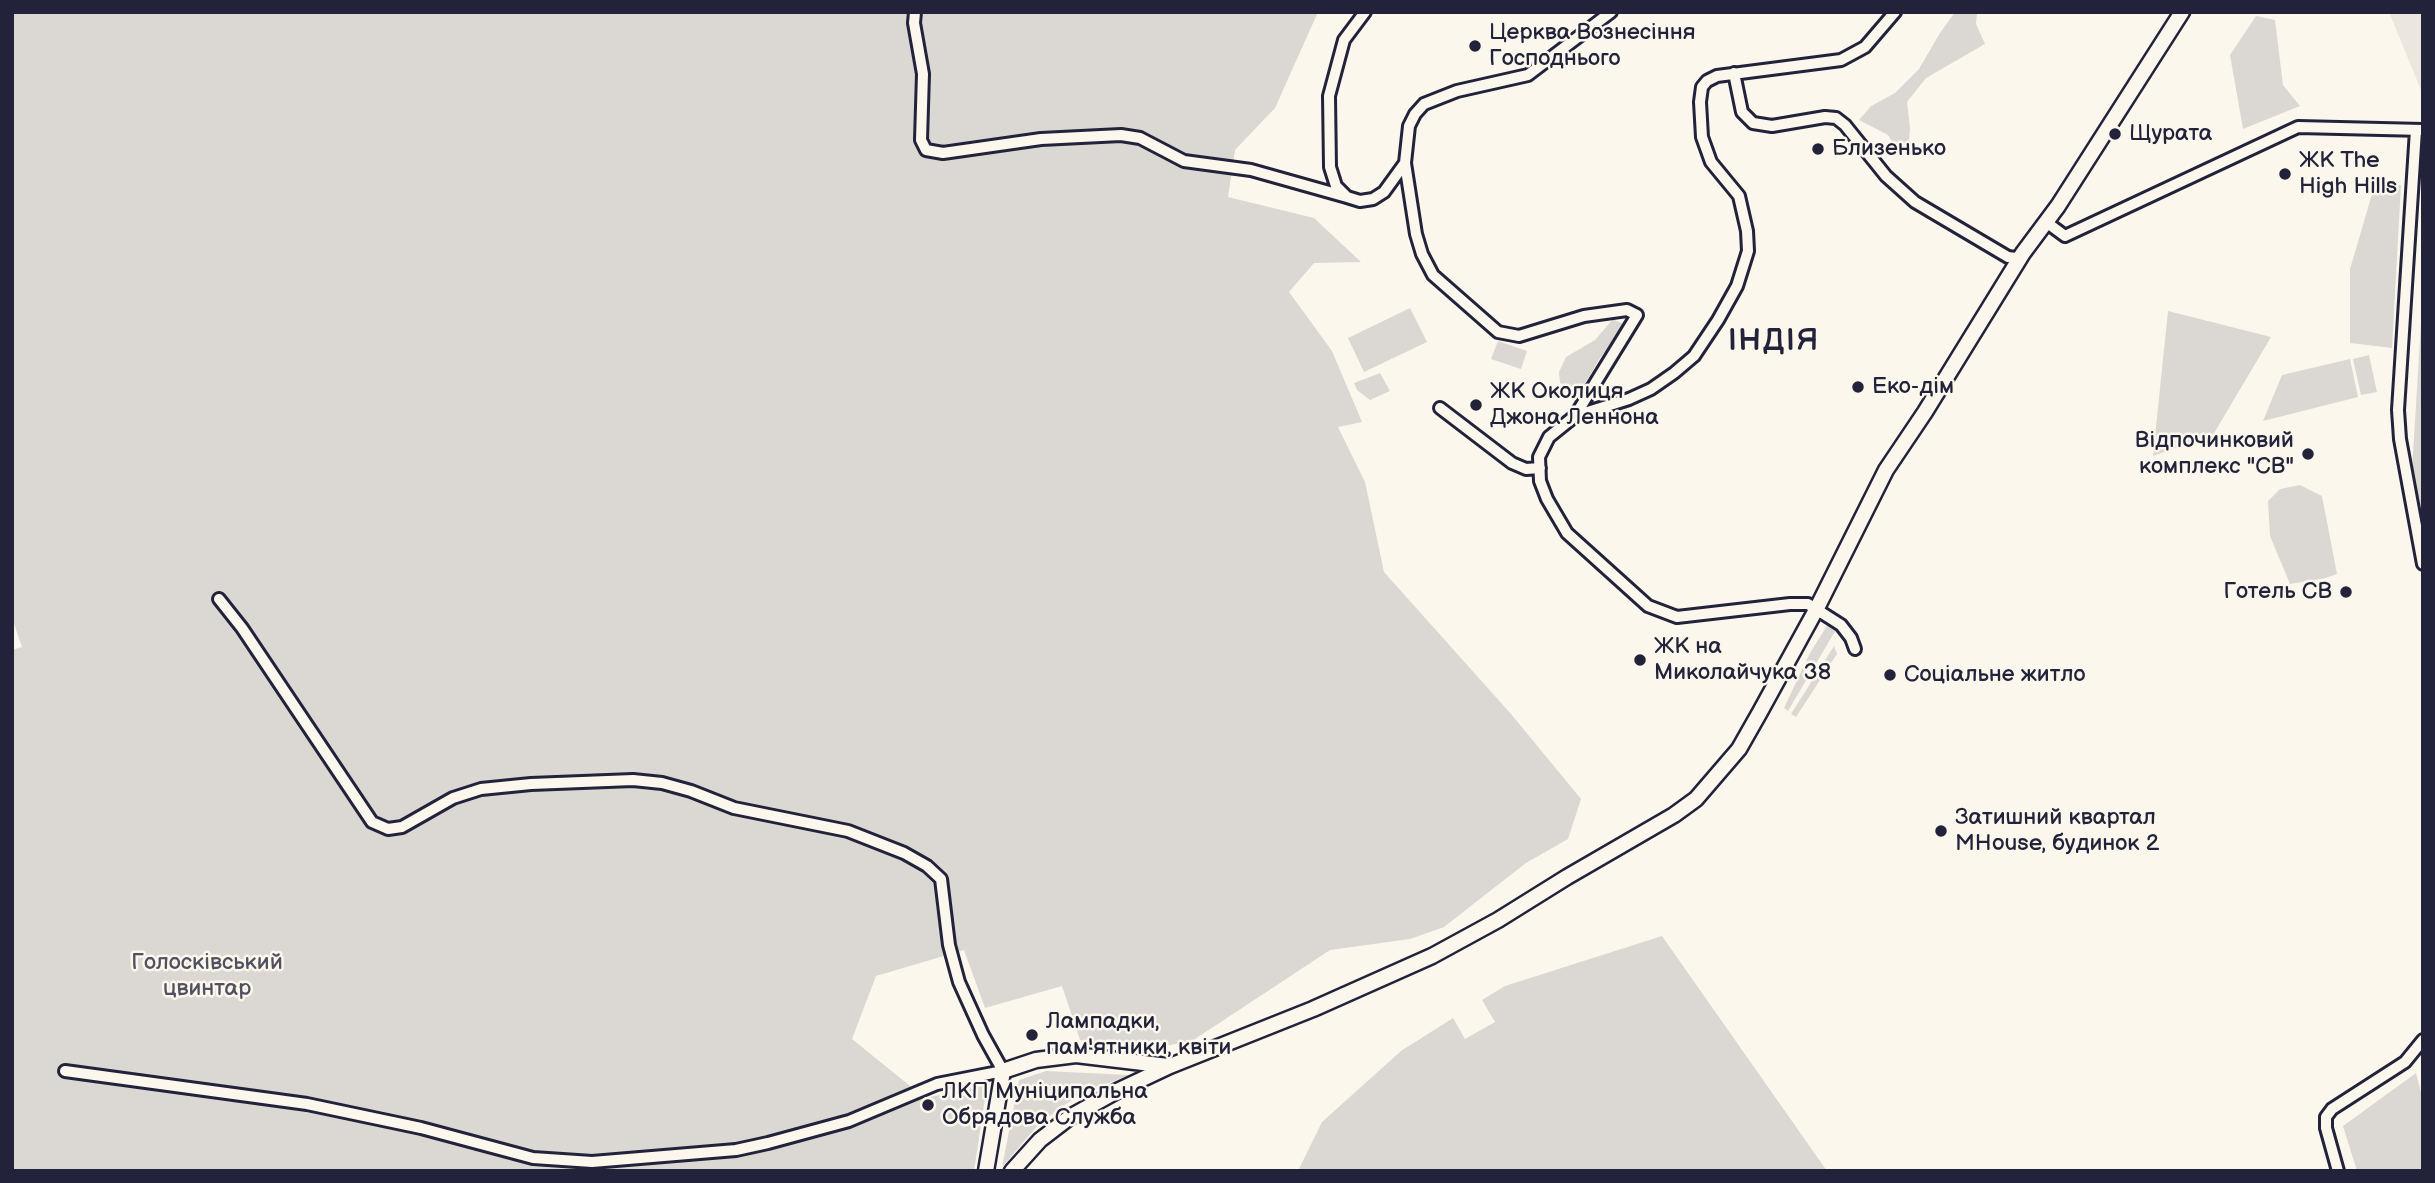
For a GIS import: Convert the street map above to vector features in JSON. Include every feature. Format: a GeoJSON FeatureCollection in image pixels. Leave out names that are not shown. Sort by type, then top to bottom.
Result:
{"type":"FeatureCollection","features":[{"type":"Feature","properties":{"kind":"street"},"geometry":{"type":"LineString","coordinates":[[915,12],[914,23],[923,74],[921,140],[926,150],[943,153],[1041,139],[1121,135],[1140,138],[1184,160],[1251,170],[1360,201],[1373,199],[1384,192],[1405,163]]}},
{"type":"Feature","properties":{"kind":"street"},"geometry":{"type":"LineString","coordinates":[[1347,197],[1336,186],[1330,167],[1329,96],[1344,40],[1365,12]]}},
{"type":"Feature","properties":{"kind":"street"},"geometry":{"type":"LineString","coordinates":[[1611,12],[1528,75],[1457,91],[1424,104],[1415,114],[1409,126],[1405,163],[1416,234],[1422,254],[1433,275],[1498,332],[1519,336],[1584,316],[1627,310],[1636,315],[1575,416],[1549,437],[1539,457],[1540,481],[1567,533],[1648,606],[1677,617],[1808,604],[1842,625],[1855,649]]}},
{"type":"Feature","properties":{"kind":"street"},"geometry":{"type":"LineString","coordinates":[[1575,416],[1629,399],[1651,389],[1674,373],[1694,356],[1737,286],[1748,250],[1743,210],[1739,196],[1707,154],[1700,119],[1703,88],[1707,80],[1717,76],[1841,60],[1865,47],[1895,12]]}},
{"type":"Feature","properties":{"kind":"street"},"geometry":{"type":"LineString","coordinates":[[1012,1171],[1040,1140],[1070,1117],[1117,1091],[1170,1066],[1353,992],[1432,956],[1499,920],[1567,877],[1675,816],[1696,799],[1739,749],[1817,608],[1886,470],[2023,253],[2046,222],[2182,12]]}},
{"type":"Feature","properties":{"kind":"street"},"geometry":{"type":"LineString","coordinates":[[1734,74],[1742,111],[1753,123],[1773,126],[1825,117],[1836,118],[1845,125],[1886,176],[1915,202],[2008,257],[2015,258],[2023,253]]}},
{"type":"Feature","properties":{"kind":"street"},"geometry":{"type":"LineString","coordinates":[[2046,222],[2065,236],[2298,127],[2419,130],[2398,410],[2400,439],[2423,564]]}},
{"type":"Feature","properties":{"kind":"street"},"geometry":{"type":"LineString","coordinates":[[1440,408],[1512,463],[1526,469],[1540,468]]}},
{"type":"Feature","properties":{"kind":"street"},"geometry":{"type":"LineString","coordinates":[[219,599],[242,628],[372,822],[388,829],[402,827],[453,798],[481,789],[633,780],[662,783],[691,791],[734,808],[848,831],[867,837],[927,866],[941,879],[949,945],[960,982],[983,1035],[1003,1071],[986,1171]]}},
{"type":"Feature","properties":{"kind":"street"},"geometry":{"type":"LineString","coordinates":[[2338,1171],[2326,1128],[2326,1117],[2332,1109],[2406,1062],[2423,1040]]}},
{"type":"Feature","properties":{"kind":"street"},"geometry":{"type":"LineString","coordinates":[[65,1071],[307,1104],[421,1128],[533,1158],[592,1162],[736,1150],[768,1143],[849,1121],[937,1084],[1003,1071],[1037,1060],[1093,1056],[1170,1066]]}},
{"type":"Feature","properties":{"kind":"shaded area"},"geometry":{"type":"Polygon","coordinates":[[[2389,12],[2423,12],[2423,95],[2389,12]]]}},
{"type":"Feature","properties":{"kind":"green space","name":"Голосківський цвинтар"},"geometry":{"type":"Polygon","coordinates":[[[12,12],[1318,12],[1275,108],[1235,150],[1228,197],[1314,218],[1361,262],[1314,263],[1289,292],[1332,351],[1362,422],[1338,427],[1365,482],[1384,572],[1511,714],[1581,799],[1568,839],[1526,863],[1444,927],[1410,939],[1330,950],[1192,1041],[1143,1050],[1080,1040],[1062,986],[985,1008],[964,950],[876,976],[852,1039],[925,1098],[987,1085],[974,1171],[12,1171],[12,650],[22,647],[12,618],[12,12]]]}},
{"type":"Feature","properties":{"kind":"green space"},"geometry":{"type":"Polygon","coordinates":[[[1955,12],[1977,12],[1976,24],[1985,44],[1926,78],[1907,102],[1910,128],[1908,153],[1898,152],[1888,135],[1859,120],[1871,106],[1895,93],[1919,69],[1955,12]]]}},
{"type":"Feature","properties":{"kind":"green space"},"geometry":{"type":"Polygon","coordinates":[[[2256,16],[2275,20],[2283,85],[2300,106],[2243,129],[2230,55],[2256,16]]]}},
{"type":"Feature","properties":{"kind":"green space"},"geometry":{"type":"Polygon","coordinates":[[[2375,184],[2401,185],[2392,348],[2350,343],[2350,269],[2375,184]]]}},
{"type":"Feature","properties":{"kind":"green space"},"geometry":{"type":"Polygon","coordinates":[[[2423,291],[2423,529],[2412,470],[2423,291]]]}},
{"type":"Feature","properties":{"kind":"green space"},"geometry":{"type":"Polygon","coordinates":[[[1410,308],[1427,342],[1364,372],[1348,338],[1410,308]]]}},
{"type":"Feature","properties":{"kind":"green space"},"geometry":{"type":"Polygon","coordinates":[[[2168,311],[2271,337],[2213,435],[2153,456],[2168,311]]]}},
{"type":"Feature","properties":{"kind":"green space"},"geometry":{"type":"Polygon","coordinates":[[[1613,319],[1625,325],[1600,358],[1583,387],[1574,389],[1560,383],[1559,372],[1566,357],[1595,340],[1613,319]]]}},
{"type":"Feature","properties":{"kind":"green space"},"geometry":{"type":"Polygon","coordinates":[[[1498,341],[1527,351],[1521,369],[1491,359],[1498,341]]]}},
{"type":"Feature","properties":{"kind":"green space"},"geometry":{"type":"Polygon","coordinates":[[[2369,355],[2377,392],[2361,395],[2353,359],[2369,355]]]}},
{"type":"Feature","properties":{"kind":"green space"},"geometry":{"type":"Polygon","coordinates":[[[2350,359],[2358,397],[2263,421],[2282,375],[2350,359]]]}},
{"type":"Feature","properties":{"kind":"green space"},"geometry":{"type":"Polygon","coordinates":[[[1380,373],[1390,391],[1370,400],[1357,390],[1354,383],[1380,373]]]}},
{"type":"Feature","properties":{"kind":"green space"},"geometry":{"type":"Polygon","coordinates":[[[2300,485],[2322,496],[2337,574],[2290,584],[2270,536],[2268,501],[2280,489],[2300,485]]]}},
{"type":"Feature","properties":{"kind":"green space"},"geometry":{"type":"Polygon","coordinates":[[[1830,621],[1837,628],[1788,711],[1784,708],[1810,653],[1830,621]]]}},
{"type":"Feature","properties":{"kind":"green space"},"geometry":{"type":"Polygon","coordinates":[[[1834,646],[1837,654],[1796,717],[1791,714],[1834,646]]]}},
{"type":"Feature","properties":{"kind":"green space"},"geometry":{"type":"Polygon","coordinates":[[[1662,936],[1827,1171],[1298,1171],[1322,1122],[1401,1051],[1453,1018],[1465,1039],[1495,1022],[1482,1000],[1505,986],[1662,936]]]}},
{"type":"Feature","properties":{"kind":"green space"},"geometry":{"type":"Polygon","coordinates":[[[1046,1071],[1129,1075],[1077,1096],[1039,1124],[1002,1167],[1019,1080],[1046,1071]]]}},
{"type":"Feature","properties":{"kind":"green space"},"geometry":{"type":"Polygon","coordinates":[[[2416,1073],[2423,1100],[2423,1171],[2357,1171],[2343,1126],[2416,1073]]]}},
{"type":"Feature","properties":{"kind":"place","name":"Церква Вознесіння Господнього"},"geometry":{"type":"Point","coordinates":[1475,46]}},
{"type":"Feature","properties":{"kind":"place","name":"Щурата"},"geometry":{"type":"Point","coordinates":[2115,134]}},
{"type":"Feature","properties":{"kind":"place","name":"Близенько"},"geometry":{"type":"Point","coordinates":[1818,149]}},
{"type":"Feature","properties":{"kind":"place","name":"ЖК The High Hills"},"geometry":{"type":"Point","coordinates":[2285,174]}},
{"type":"Feature","properties":{"kind":"place","name":"Еко-дім"},"geometry":{"type":"Point","coordinates":[1858,387]}},
{"type":"Feature","properties":{"kind":"place","name":"ЖК Околиця Джона Леннона"},"geometry":{"type":"Point","coordinates":[1476,405]}},
{"type":"Feature","properties":{"kind":"place","name":"Відпочинковий комплекс \"СВ\""},"geometry":{"type":"Point","coordinates":[2308,454]}},
{"type":"Feature","properties":{"kind":"place","name":"Готель СВ"},"geometry":{"type":"Point","coordinates":[2346,592]}},
{"type":"Feature","properties":{"kind":"place","name":"ЖК на Миколайчука 38"},"geometry":{"type":"Point","coordinates":[1640,660]}},
{"type":"Feature","properties":{"kind":"place","name":"Соціальне житло"},"geometry":{"type":"Point","coordinates":[1890,675]}},
{"type":"Feature","properties":{"kind":"place","name":"Затишний квартал MHouse, будинок 2"},"geometry":{"type":"Point","coordinates":[1941,831]}},
{"type":"Feature","properties":{"kind":"place","name":"Лампадки, пам'ятники, квіти"},"geometry":{"type":"Point","coordinates":[1032,1035]}},
{"type":"Feature","properties":{"kind":"place","name":"ЛКП Муніципальна Обрядова Служба"},"geometry":{"type":"Point","coordinates":[928,1105]}},
{"type":"Feature","properties":{"kind":"district","name":"ІНДІЯ"},"geometry":{"type":"Point","coordinates":[1774,342]}}]}
